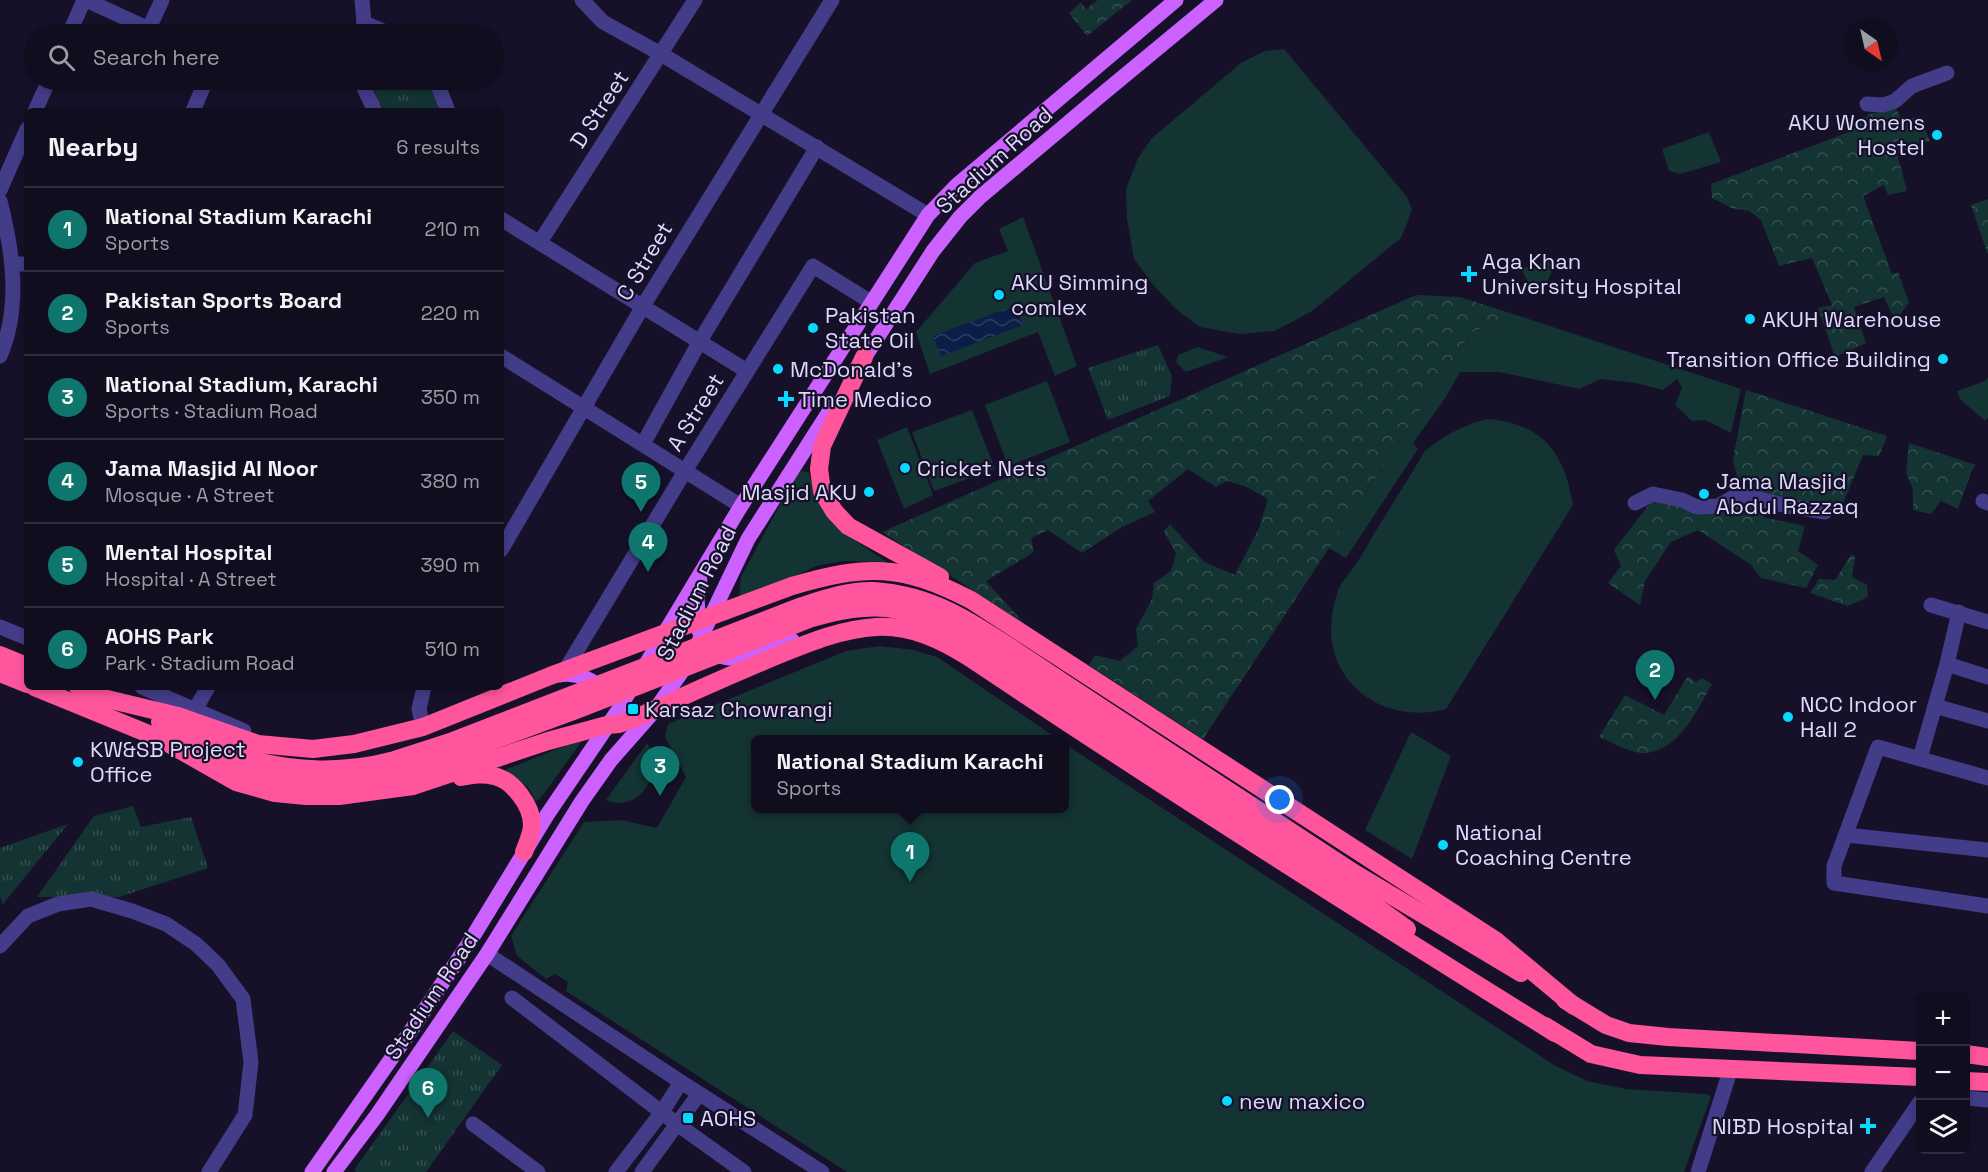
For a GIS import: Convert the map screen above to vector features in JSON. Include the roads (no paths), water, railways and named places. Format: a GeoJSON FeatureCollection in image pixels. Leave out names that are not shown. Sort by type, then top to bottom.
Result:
{"type":"FeatureCollection","features":[{"type":"Feature","properties":{"kind":"highway"},"geometry":{"type":"LineString","coordinates":[[864,357],[822,446],[819,469],[822,490],[834,511],[848,526],[934,572],[965,597],[1494,940],[1574,1006]]}},
{"type":"Feature","properties":{"kind":"highway"},"geometry":{"type":"LineString","coordinates":[[103,698],[178,716],[258,744],[313,749],[354,744],[423,727],[665,634],[703,625],[771,593],[828,575],[866,570],[903,573],[939,584],[965,597]]}},
{"type":"Feature","properties":{"kind":"highway"},"geometry":{"type":"LineString","coordinates":[[41,690],[241,770],[314,783],[367,780],[464,737],[802,606],[833,597],[871,591],[904,595],[940,606],[970,620],[1132,737],[1555,1033]]}},
{"type":"Feature","properties":{"kind":"highway"},"geometry":{"type":"LineString","coordinates":[[412,786],[614,720],[655,710],[723,678],[840,633],[877,627],[911,630],[943,641],[1340,900],[1591,1054],[1640,1065],[1916,1077]]}},
{"type":"Feature","properties":{"kind":"highway"},"geometry":{"type":"LineString","coordinates":[[0,655],[24,665]]}},
{"type":"Feature","properties":{"kind":"highway"},"geometry":{"type":"LineString","coordinates":[[0,673],[24,683]]}},
{"type":"Feature","properties":{"kind":"highway"},"geometry":{"type":"LineString","coordinates":[[85,690],[248,759],[289,768],[330,769],[372,765],[393,768]]}},
{"type":"Feature","properties":{"kind":"highway"},"geometry":{"type":"LineString","coordinates":[[157,737],[236,782],[275,793],[339,796],[476,775],[496,776],[516,790],[528,807],[532,826],[524,852]]}},
{"type":"Feature","properties":{"kind":"highway"},"geometry":{"type":"LineString","coordinates":[[1132,737],[1606,1026],[1629,1032],[1668,1037],[1916,1051]]}},
{"type":"Feature","properties":{"kind":"highway"},"geometry":{"type":"LineString","coordinates":[[1970,1081],[1988,1082]]}},
{"type":"Feature","properties":{"kind":"main road","name":"Stadium Road"},"geometry":{"type":"LineString","coordinates":[[312,1172],[412,1029],[524,852],[614,720],[741,506],[928,215],[957,185],[1176,0]]}},
{"type":"Feature","properties":{"kind":"main road","name":"Stadium Road"},"geometry":{"type":"LineString","coordinates":[[334,1172],[377,1115],[487,954],[582,801],[611,760],[655,710],[690,660],[703,625],[748,539],[933,251],[980,197],[1216,0]]}},
{"type":"Feature","properties":{"kind":"main road"},"geometry":{"type":"LineString","coordinates":[[702,571],[697,598],[709,650],[724,658],[742,658],[804,635],[840,633]]}},
{"type":"Feature","properties":{"kind":"main road"},"geometry":{"type":"LineString","coordinates":[[557,674],[579,675],[592,681],[604,690],[613,702],[617,741],[611,760]]}},
{"type":"Feature","properties":{"kind":"street"},"geometry":{"type":"LineString","coordinates":[[74,24],[85,0],[138,24]]}},
{"type":"Feature","properties":{"kind":"street"},"geometry":{"type":"LineString","coordinates":[[156,24],[162,0]]}},
{"type":"Feature","properties":{"kind":"street"},"geometry":{"type":"LineString","coordinates":[[362,0],[363,24]]}},
{"type":"Feature","properties":{"kind":"street"},"geometry":{"type":"LineString","coordinates":[[582,0],[603,22],[818,147],[928,215]]}},
{"type":"Feature","properties":{"kind":"street","name":"D Street"},"geometry":{"type":"LineString","coordinates":[[540,243],[695,0]]}},
{"type":"Feature","properties":{"kind":"street","name":"C Street"},"geometry":{"type":"LineString","coordinates":[[504,540],[643,306],[832,0]]}},
{"type":"Feature","properties":{"kind":"street"},"geometry":{"type":"LineString","coordinates":[[1867,104],[1883,105],[1895,101],[1912,86],[1947,74]]}},
{"type":"Feature","properties":{"kind":"street"},"geometry":{"type":"LineString","coordinates":[[36,108],[44,90]]}},
{"type":"Feature","properties":{"kind":"street"},"geometry":{"type":"LineString","coordinates":[[194,108],[202,90]]}},
{"type":"Feature","properties":{"kind":"street"},"geometry":{"type":"LineString","coordinates":[[365,90],[374,108]]}},
{"type":"Feature","properties":{"kind":"street"},"geometry":{"type":"LineString","coordinates":[[440,90],[447,108]]}},
{"type":"Feature","properties":{"kind":"street"},"geometry":{"type":"LineString","coordinates":[[0,190],[24,136]]}},
{"type":"Feature","properties":{"kind":"street"},"geometry":{"type":"LineString","coordinates":[[643,444],[699,341],[818,147]]}},
{"type":"Feature","properties":{"kind":"street"},"geometry":{"type":"LineString","coordinates":[[0,201],[9,235],[14,287],[7,340],[0,356]]}},
{"type":"Feature","properties":{"kind":"street"},"geometry":{"type":"LineString","coordinates":[[504,221],[747,371]]}},
{"type":"Feature","properties":{"kind":"street","name":"A Street"},"geometry":{"type":"LineString","coordinates":[[557,674],[813,267],[871,302]]}},
{"type":"Feature","properties":{"kind":"street"},"geometry":{"type":"LineString","coordinates":[[504,358],[741,506]]}},
{"type":"Feature","properties":{"kind":"street"},"geometry":{"type":"LineString","coordinates":[[1635,503],[1653,494],[1682,500],[1697,507],[1718,506],[1739,494],[1787,506],[1825,512]]}},
{"type":"Feature","properties":{"kind":"street"},"geometry":{"type":"LineString","coordinates":[[1931,605],[1988,622]]}},
{"type":"Feature","properties":{"kind":"street"},"geometry":{"type":"LineString","coordinates":[[1920,758],[1947,664],[1959,612]]}},
{"type":"Feature","properties":{"kind":"street"},"geometry":{"type":"LineString","coordinates":[[0,627],[24,637]]}},
{"type":"Feature","properties":{"kind":"street"},"geometry":{"type":"LineString","coordinates":[[1947,664],[1988,677]]}},
{"type":"Feature","properties":{"kind":"street"},"geometry":{"type":"LineString","coordinates":[[149,690],[248,732],[313,749]]}},
{"type":"Feature","properties":{"kind":"street"},"geometry":{"type":"LineString","coordinates":[[195,710],[206,690]]}},
{"type":"Feature","properties":{"kind":"street"},"geometry":{"type":"LineString","coordinates":[[423,690],[419,709],[423,727]]}},
{"type":"Feature","properties":{"kind":"street"},"geometry":{"type":"LineString","coordinates":[[1935,706],[1988,721]]}},
{"type":"Feature","properties":{"kind":"street"},"geometry":{"type":"LineString","coordinates":[[1988,778],[1878,747],[1834,866],[1834,884],[1988,906]]}},
{"type":"Feature","properties":{"kind":"street"},"geometry":{"type":"LineString","coordinates":[[1846,835],[1988,850]]}},
{"type":"Feature","properties":{"kind":"street"},"geometry":{"type":"LineString","coordinates":[[0,946],[28,916],[58,904],[91,899],[166,924],[196,944],[218,965],[243,999],[251,1062],[245,1114],[209,1172]]}},
{"type":"Feature","properties":{"kind":"street"},"geometry":{"type":"LineString","coordinates":[[487,954],[822,1172]]}},
{"type":"Feature","properties":{"kind":"street"},"geometry":{"type":"LineString","coordinates":[[512,998],[677,1125],[744,1172]]}},
{"type":"Feature","properties":{"kind":"street"},"geometry":{"type":"LineString","coordinates":[[1975,1055],[1988,1049]]}},
{"type":"Feature","properties":{"kind":"street"},"geometry":{"type":"LineString","coordinates":[[1698,1172],[1731,1068]]}},
{"type":"Feature","properties":{"kind":"street"},"geometry":{"type":"LineString","coordinates":[[616,1172],[662,1112],[681,1082]]}},
{"type":"Feature","properties":{"kind":"street"},"geometry":{"type":"LineString","coordinates":[[642,1172],[699,1094]]}},
{"type":"Feature","properties":{"kind":"street"},"geometry":{"type":"LineString","coordinates":[[1970,1098],[1988,1100]]}},
{"type":"Feature","properties":{"kind":"street"},"geometry":{"type":"LineString","coordinates":[[1872,1172],[1916,1108]]}},
{"type":"Feature","properties":{"kind":"street"},"geometry":{"type":"LineString","coordinates":[[473,1124],[538,1172]]}},
{"type":"Feature","properties":{"kind":"water"},"geometry":{"type":"Polygon","coordinates":[[[1016,305],[1023,325],[941,356],[933,336],[1016,305]]]}},
{"type":"Feature","properties":{"kind":"place","name":"AKU Womens Hostel"},"geometry":{"type":"Point","coordinates":[1937,135]}},
{"type":"Feature","properties":{"kind":"place","name":"Aga Khan University Hospital"},"geometry":{"type":"Point","coordinates":[1469,274]}},
{"type":"Feature","properties":{"kind":"place","name":"AKU Simming comlex"},"geometry":{"type":"Point","coordinates":[999,295]}},
{"type":"Feature","properties":{"kind":"place","name":"AKUH Warehouse"},"geometry":{"type":"Point","coordinates":[1750,319]}},
{"type":"Feature","properties":{"kind":"place","name":"Pakistan State Oil"},"geometry":{"type":"Point","coordinates":[813,328]}},
{"type":"Feature","properties":{"kind":"place","name":"Transition Office Building"},"geometry":{"type":"Point","coordinates":[1943,359]}},
{"type":"Feature","properties":{"kind":"place","name":"McDonald's"},"geometry":{"type":"Point","coordinates":[778,369]}},
{"type":"Feature","properties":{"kind":"place","name":"Time Medico"},"geometry":{"type":"Point","coordinates":[786,399]}},
{"type":"Feature","properties":{"kind":"place","name":"Cricket Nets"},"geometry":{"type":"Point","coordinates":[905,468]}},
{"type":"Feature","properties":{"kind":"place","name":"Masjid AKU"},"geometry":{"type":"Point","coordinates":[869,492]}},
{"type":"Feature","properties":{"kind":"place","name":"Jama Masjid Abdul Razzaq"},"geometry":{"type":"Point","coordinates":[1704,494]}},
{"type":"Feature","properties":{"kind":"place","name":"Mental Hospital"},"geometry":{"type":"Point","coordinates":[641,512]}},
{"type":"Feature","properties":{"kind":"place","name":"Jama Masjid Al Noor"},"geometry":{"type":"Point","coordinates":[648,572]}},
{"type":"Feature","properties":{"kind":"place","name":"Pakistan Sports Board"},"geometry":{"type":"Point","coordinates":[1655,700]}},
{"type":"Feature","properties":{"kind":"place","name":"Karsaz Chowrangi"},"geometry":{"type":"Point","coordinates":[633,709]}},
{"type":"Feature","properties":{"kind":"place","name":"NCC Indoor Hall 2"},"geometry":{"type":"Point","coordinates":[1788,717]}},
{"type":"Feature","properties":{"kind":"place","name":"KW&SB Project Office"},"geometry":{"type":"Point","coordinates":[78,762]}},
{"type":"Feature","properties":{"kind":"place","name":"National Stadium, Karachi"},"geometry":{"type":"Point","coordinates":[660,796]}},
{"type":"Feature","properties":{"kind":"place","name":"National Coaching Centre"},"geometry":{"type":"Point","coordinates":[1443,845]}},
{"type":"Feature","properties":{"kind":"place","name":"National Stadium Karachi"},"geometry":{"type":"Point","coordinates":[910,882]}},
{"type":"Feature","properties":{"kind":"place","name":"new maxico"},"geometry":{"type":"Point","coordinates":[1227,1101]}},
{"type":"Feature","properties":{"kind":"place","name":"AOHS Park"},"geometry":{"type":"Point","coordinates":[428,1118]}},
{"type":"Feature","properties":{"kind":"place","name":"AOHS"},"geometry":{"type":"Point","coordinates":[688,1118]}},
{"type":"Feature","properties":{"kind":"place","name":"NIBD Hospital"},"geometry":{"type":"Point","coordinates":[1868,1126]}}]}
